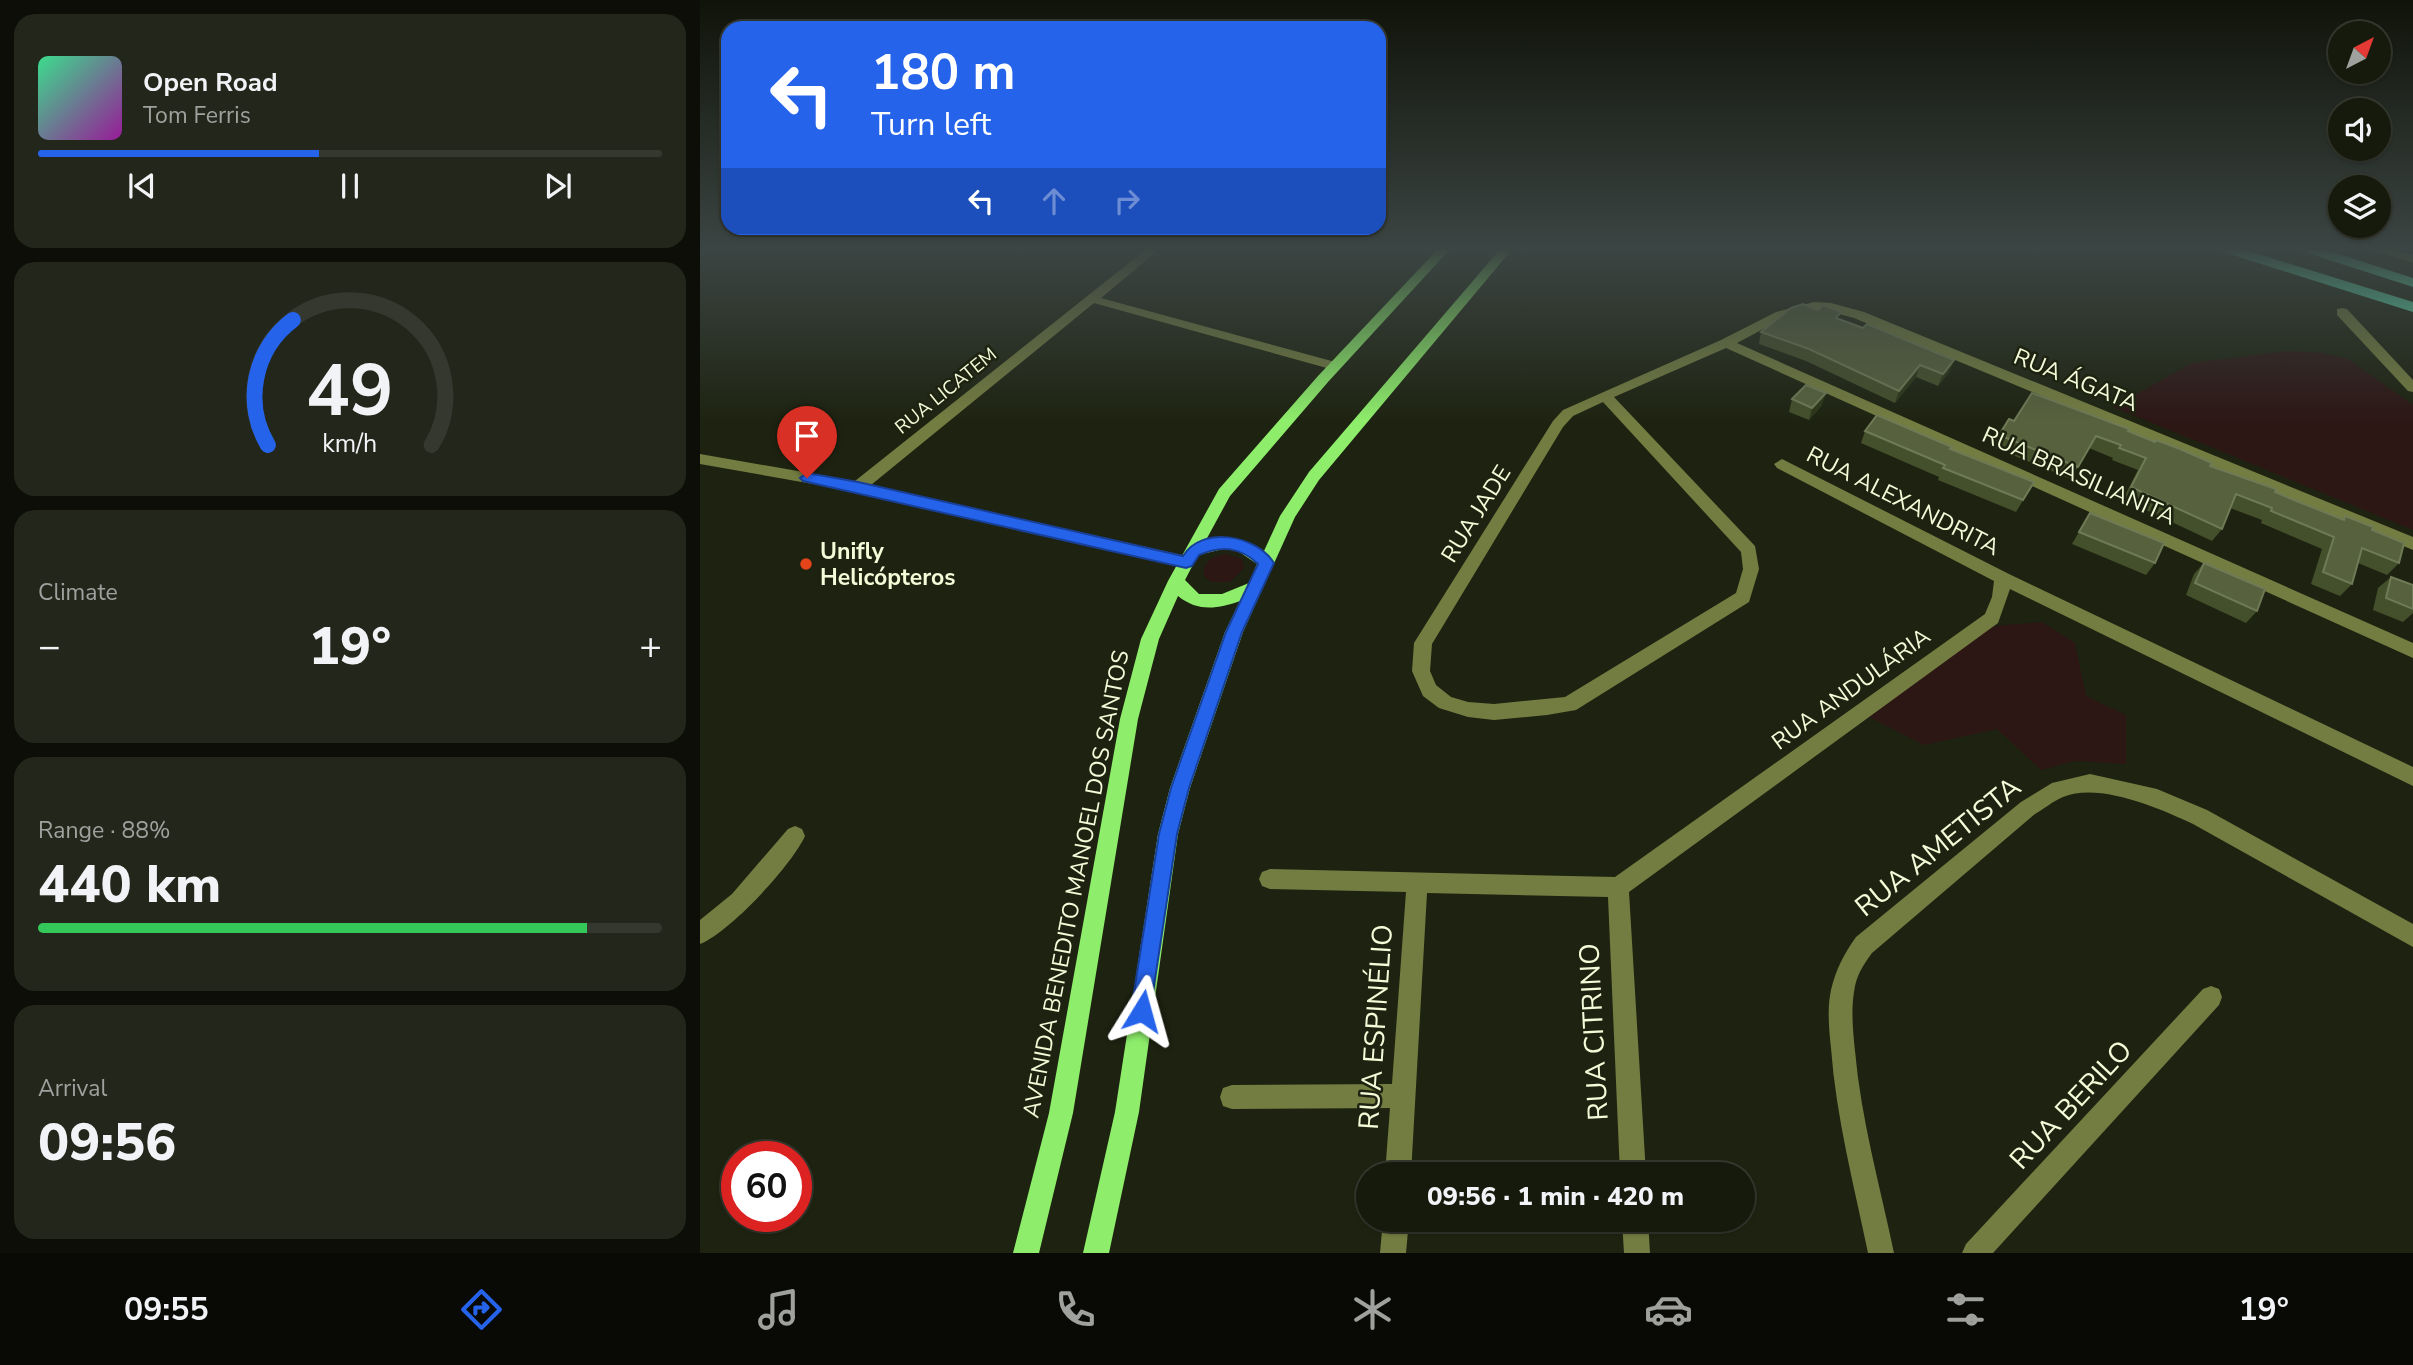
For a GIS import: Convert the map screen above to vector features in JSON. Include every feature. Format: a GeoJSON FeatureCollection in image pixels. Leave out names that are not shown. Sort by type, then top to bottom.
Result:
{"type":"FeatureCollection","features":[{"type":"Feature","properties":{"kind":"main road","name":"AVENIDA BENEDITO MANOEL DOS SANTOS"},"geometry":{"type":"LineString","coordinates":[[1026,1253],[1061,1113],[1139,676],[1150,639],[1185,565],[1224,493],[1334,366],[1391,305]]}},
{"type":"Feature","properties":{"kind":"main road"},"geometry":{"type":"LineString","coordinates":[[1096,1253],[1127,1112],[1168,834],[1180,788],[1234,632],[1288,516],[1314,476],[1458,305]]}},
{"type":"Feature","properties":{"kind":"main road"},"geometry":{"type":"LineString","coordinates":[[1255,587],[1226,600],[1207,602],[1191,598],[1185,565],[1213,544],[1241,544],[1267,563]]}},
{"type":"Feature","properties":{"kind":"street","name":"RUA LICATEM"},"geometry":{"type":"LineString","coordinates":[[858,487],[1084,305]]}},
{"type":"Feature","properties":{"kind":"street"},"geometry":{"type":"LineString","coordinates":[[1115,305],[1334,366]]}},
{"type":"Feature","properties":{"kind":"street","name":"RUA ÁGATA"},"geometry":{"type":"LineString","coordinates":[[1605,395],[1796,310],[1822,307],[1859,315],[2413,544]]}},
{"type":"Feature","properties":{"kind":"street"},"geometry":{"type":"LineString","coordinates":[[2342,312],[2413,388]]}},
{"type":"Feature","properties":{"kind":"street","name":"RUA BRASILIANITA"},"geometry":{"type":"LineString","coordinates":[[1726,343],[2413,651]]}},
{"type":"Feature","properties":{"kind":"street","name":"RUA JADE"},"geometry":{"type":"LineString","coordinates":[[1605,395],[1749,550],[1752,561],[1750,578],[1743,597],[1569,704],[1545,708],[1476,710],[1454,708],[1435,699],[1421,681],[1418,663],[1423,643],[1558,424],[1568,413],[1605,395]]}},
{"type":"Feature","properties":{"kind":"street"},"geometry":{"type":"LineString","coordinates":[[700,459],[858,487],[1185,565]]}},
{"type":"Feature","properties":{"kind":"street","name":"RUA ALEXANDRITA"},"geometry":{"type":"LineString","coordinates":[[1782,464],[2003,578]]}},
{"type":"Feature","properties":{"kind":"street"},"geometry":{"type":"LineString","coordinates":[[2003,578],[2413,777]]}},
{"type":"Feature","properties":{"kind":"street","name":"RUA ANDULÁRIA"},"geometry":{"type":"LineString","coordinates":[[1618,887],[1992,618],[2001,597],[2003,578]]}},
{"type":"Feature","properties":{"kind":"street","name":"RUA AMETISTA"},"geometry":{"type":"LineString","coordinates":[[1881,1253],[1843,1070],[1841,999],[1848,968],[1864,945],[2028,808],[2059,789],[2090,783],[2157,798],[2200,817],[2413,936]]}},
{"type":"Feature","properties":{"kind":"street"},"geometry":{"type":"LineString","coordinates":[[700,933],[718,921],[748,892],[795,836]]}},
{"type":"Feature","properties":{"kind":"street"},"geometry":{"type":"LineString","coordinates":[[1270,879],[1618,887]]}},
{"type":"Feature","properties":{"kind":"street","name":"RUA ESPINÉLIO"},"geometry":{"type":"LineString","coordinates":[[1399,1162],[1417,884]]}},
{"type":"Feature","properties":{"kind":"street","name":"RUA CITRINO"},"geometry":{"type":"LineString","coordinates":[[1618,887],[1632,1162]]}},
{"type":"Feature","properties":{"kind":"street","name":"RUA BERILO"},"geometry":{"type":"LineString","coordinates":[[1975,1253],[2211,997]]}},
{"type":"Feature","properties":{"kind":"street"},"geometry":{"type":"LineString","coordinates":[[1232,1097],[1404,1096]]}},
{"type":"Feature","properties":{"kind":"street"},"geometry":{"type":"LineString","coordinates":[[1393,1253],[1394,1232]]}},
{"type":"Feature","properties":{"kind":"street"},"geometry":{"type":"LineString","coordinates":[[1636,1232],[1637,1253]]}},
{"type":"Feature","properties":{"kind":"shaded area"},"geometry":{"type":"Polygon","coordinates":[[[2288,351],[2322,353],[2348,359],[2413,405],[2413,530],[2113,407],[2192,363],[2288,351]]]}},
{"type":"Feature","properties":{"kind":"shaded area"},"geometry":{"type":"Polygon","coordinates":[[[1225,554],[1242,559],[1244,568],[1230,582],[1211,582],[1204,576],[1207,563],[1216,556],[1225,554]]]}},
{"type":"Feature","properties":{"kind":"shaded area"},"geometry":{"type":"Polygon","coordinates":[[[2042,622],[2075,643],[2086,696],[2126,715],[2126,764],[2075,761],[2041,770],[1997,729],[1924,745],[1867,716],[1992,626],[2042,622]]]}},
{"type":"Feature","properties":{"kind":"building"},"geometry":{"type":"Polygon","coordinates":[[[1807,305],[1818,310],[1824,305],[1841,312],[1836,318],[1863,328],[1867,324],[1954,360],[1943,374],[1920,365],[1899,391],[1809,349],[1761,332],[1791,308],[1807,305]]]}},
{"type":"Feature","properties":{"kind":"building"},"geometry":{"type":"Polygon","coordinates":[[[1806,385],[1826,393],[1812,408],[1792,399],[1806,385]]]}},
{"type":"Feature","properties":{"kind":"building"},"geometry":{"type":"Polygon","coordinates":[[[2032,393],[2129,429],[2128,431],[2155,442],[2156,440],[2180,449],[2212,463],[2210,466],[2276,489],[2275,492],[2344,520],[2345,516],[2373,527],[2372,530],[2404,543],[2399,563],[2362,548],[2352,584],[2323,572],[2334,537],[2271,511],[2272,508],[2236,494],[2222,529],[2131,487],[2146,458],[2119,448],[2121,445],[2096,436],[2078,467],[1999,435],[2009,419],[2014,421],[2032,393]]]}},
{"type":"Feature","properties":{"kind":"building"},"geometry":{"type":"Polygon","coordinates":[[[1877,415],[1952,447],[1950,449],[2034,482],[2023,500],[1943,468],[1945,465],[1865,431],[1877,415]]]}},
{"type":"Feature","properties":{"kind":"building"},"geometry":{"type":"Polygon","coordinates":[[[2090,513],[2164,543],[2155,563],[2079,532],[2090,513]]]}},
{"type":"Feature","properties":{"kind":"building"},"geometry":{"type":"Polygon","coordinates":[[[2204,563],[2265,589],[2257,611],[2195,583],[2204,563]]]}},
{"type":"Feature","properties":{"kind":"building"},"geometry":{"type":"Polygon","coordinates":[[[2391,577],[2413,585],[2413,609],[2386,598],[2391,577]]]}},
{"type":"Feature","properties":{"kind":"place","name":"Unifly Helicópteros"},"geometry":{"type":"Point","coordinates":[806,564]}},
{"type":"Feature","properties":{"kind":"route"},"geometry":{"type":"LineString","coordinates":[[807,478],[858,487],[1186,562],[1194,551],[1205,546],[1222,542],[1241,544],[1261,556],[1267,563],[1234,632],[1180,788],[1168,834],[1142,1011]]}}]}
